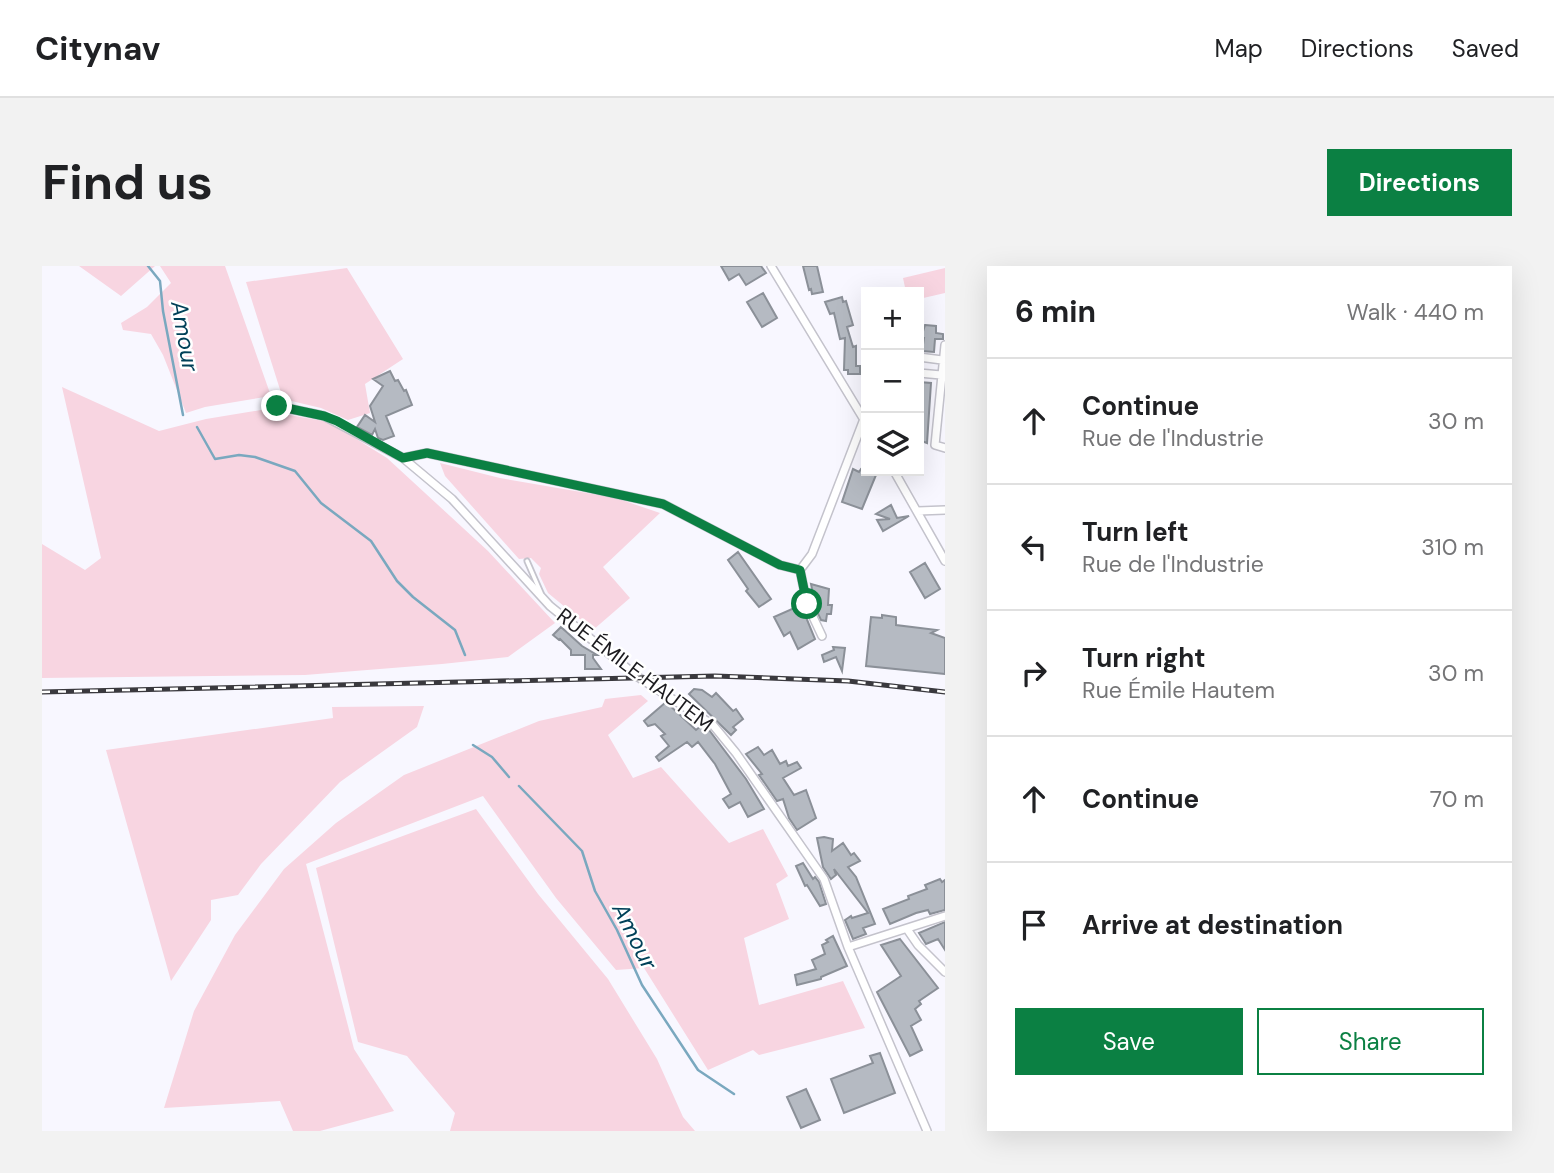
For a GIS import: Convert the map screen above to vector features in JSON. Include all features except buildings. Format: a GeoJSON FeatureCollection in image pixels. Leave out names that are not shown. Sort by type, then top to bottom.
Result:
{"type":"FeatureCollection","features":[{"type":"Feature","properties":{"kind":"street"},"geometry":{"type":"LineString","coordinates":[[771,266],[861,414]]}},
{"type":"Feature","properties":{"kind":"street"},"geometry":{"type":"LineString","coordinates":[[945,345],[934,445],[945,448]]}},
{"type":"Feature","properties":{"kind":"street"},"geometry":{"type":"LineString","coordinates":[[924,358],[942,360]]}},
{"type":"Feature","properties":{"kind":"street"},"geometry":{"type":"LineString","coordinates":[[924,373],[941,375]]}},
{"type":"Feature","properties":{"kind":"street","name":"RUE ÉMILE HAUTEM"},"geometry":{"type":"LineString","coordinates":[[277,406],[324,416],[403,458],[452,499],[543,599],[638,677],[713,725],[736,753],[824,879],[848,947],[927,1131]]}},
{"type":"Feature","properties":{"kind":"street"},"geometry":{"type":"LineString","coordinates":[[800,570],[813,554],[861,431]]}},
{"type":"Feature","properties":{"kind":"street"},"geometry":{"type":"LineString","coordinates":[[403,458],[427,453],[663,504],[780,565],[800,570]]}},
{"type":"Feature","properties":{"kind":"street"},"geometry":{"type":"LineString","coordinates":[[897,476],[945,561]]}},
{"type":"Feature","properties":{"kind":"street"},"geometry":{"type":"LineString","coordinates":[[918,511],[945,510]]}},
{"type":"Feature","properties":{"kind":"street"},"geometry":{"type":"LineString","coordinates":[[800,570],[807,604],[822,636]]}},
{"type":"Feature","properties":{"kind":"street"},"geometry":{"type":"LineString","coordinates":[[848,947],[945,916]]}},
{"type":"Feature","properties":{"kind":"street"},"geometry":{"type":"LineString","coordinates":[[907,929],[918,945],[945,972]]}},
{"type":"Feature","properties":{"kind":"lane"},"geometry":{"type":"LineString","coordinates":[[527,561],[543,599]]}},
{"type":"Feature","properties":{"kind":"shaded area"},"geometry":{"type":"Polygon","coordinates":[[[79,266],[155,266],[121,296],[79,266]]]}},
{"type":"Feature","properties":{"kind":"shaded area"},"geometry":{"type":"Polygon","coordinates":[[[160,266],[225,266],[271,396],[205,407],[186,413],[163,355],[151,334],[123,330],[121,323],[147,307],[171,283],[160,266]]]}},
{"type":"Feature","properties":{"kind":"shaded area"},"geometry":{"type":"Polygon","coordinates":[[[347,268],[403,359],[365,384],[370,413],[348,420],[321,408],[283,399],[246,282],[347,268]]]}},
{"type":"Feature","properties":{"kind":"shaded area"},"geometry":{"type":"Polygon","coordinates":[[[945,268],[945,293],[924,298],[924,287],[905,287],[903,278],[945,268]]]}},
{"type":"Feature","properties":{"kind":"shaded area"},"geometry":{"type":"Polygon","coordinates":[[[62,387],[159,431],[206,419],[261,410],[329,422],[387,458],[488,551],[555,623],[508,657],[305,675],[42,678],[42,544],[85,570],[101,558],[62,387]]]}},
{"type":"Feature","properties":{"kind":"shaded area"},"geometry":{"type":"Polygon","coordinates":[[[440,463],[500,478],[616,498],[660,513],[603,567],[630,598],[593,630],[548,593],[539,574],[541,568],[531,558],[519,559],[445,476],[440,463]]]}},
{"type":"Feature","properties":{"kind":"shaded area"},"geometry":{"type":"Polygon","coordinates":[[[641,695],[648,701],[608,735],[633,778],[661,767],[729,843],[763,829],[788,876],[776,884],[789,919],[744,938],[759,1005],[843,981],[865,1028],[759,1055],[753,1050],[708,1070],[644,968],[616,970],[556,898],[483,796],[306,864],[354,1049],[394,1111],[320,1131],[293,1131],[280,1101],[164,1108],[194,1011],[235,935],[284,869],[336,823],[404,775],[539,721],[602,707],[605,699],[641,695]]]}},
{"type":"Feature","properties":{"kind":"shaded area"},"geometry":{"type":"Polygon","coordinates":[[[424,706],[417,727],[340,782],[261,864],[238,895],[211,900],[211,920],[171,981],[106,750],[333,718],[332,707],[424,706]]]}},
{"type":"Feature","properties":{"kind":"shaded area"},"geometry":{"type":"Polygon","coordinates":[[[476,809],[538,894],[608,979],[657,1059],[683,1117],[695,1131],[450,1131],[455,1113],[407,1056],[358,1042],[316,868],[476,809]]]}},
{"type":"Feature","properties":{"kind":"waterway","name":"Amour"},"geometry":{"type":"LineString","coordinates":[[148,266],[160,281],[163,311],[183,415]]}},
{"type":"Feature","properties":{"kind":"waterway","name":"Amour"},"geometry":{"type":"LineString","coordinates":[[197,427],[215,459],[239,455],[255,457],[295,471],[321,503],[371,541],[397,581],[413,597],[455,630],[465,655]]}},
{"type":"Feature","properties":{"kind":"waterway","name":"Amour"},"geometry":{"type":"LineString","coordinates":[[473,745],[492,757],[509,777]]}},
{"type":"Feature","properties":{"kind":"waterway","name":"Amour"},"geometry":{"type":"LineString","coordinates":[[519,786],[582,851],[595,891],[617,930],[642,985],[698,1070],[734,1094]]}},
{"type":"Feature","properties":{"kind":"railway"},"geometry":{"type":"LineString","coordinates":[[42,692],[715,676],[848,681],[945,692]]}},
{"type":"Feature","properties":{"kind":"route"},"geometry":{"type":"LineString","coordinates":[[277,406],[337,421],[403,458],[427,453],[663,504],[780,565],[800,570],[807,604]]}}]}
